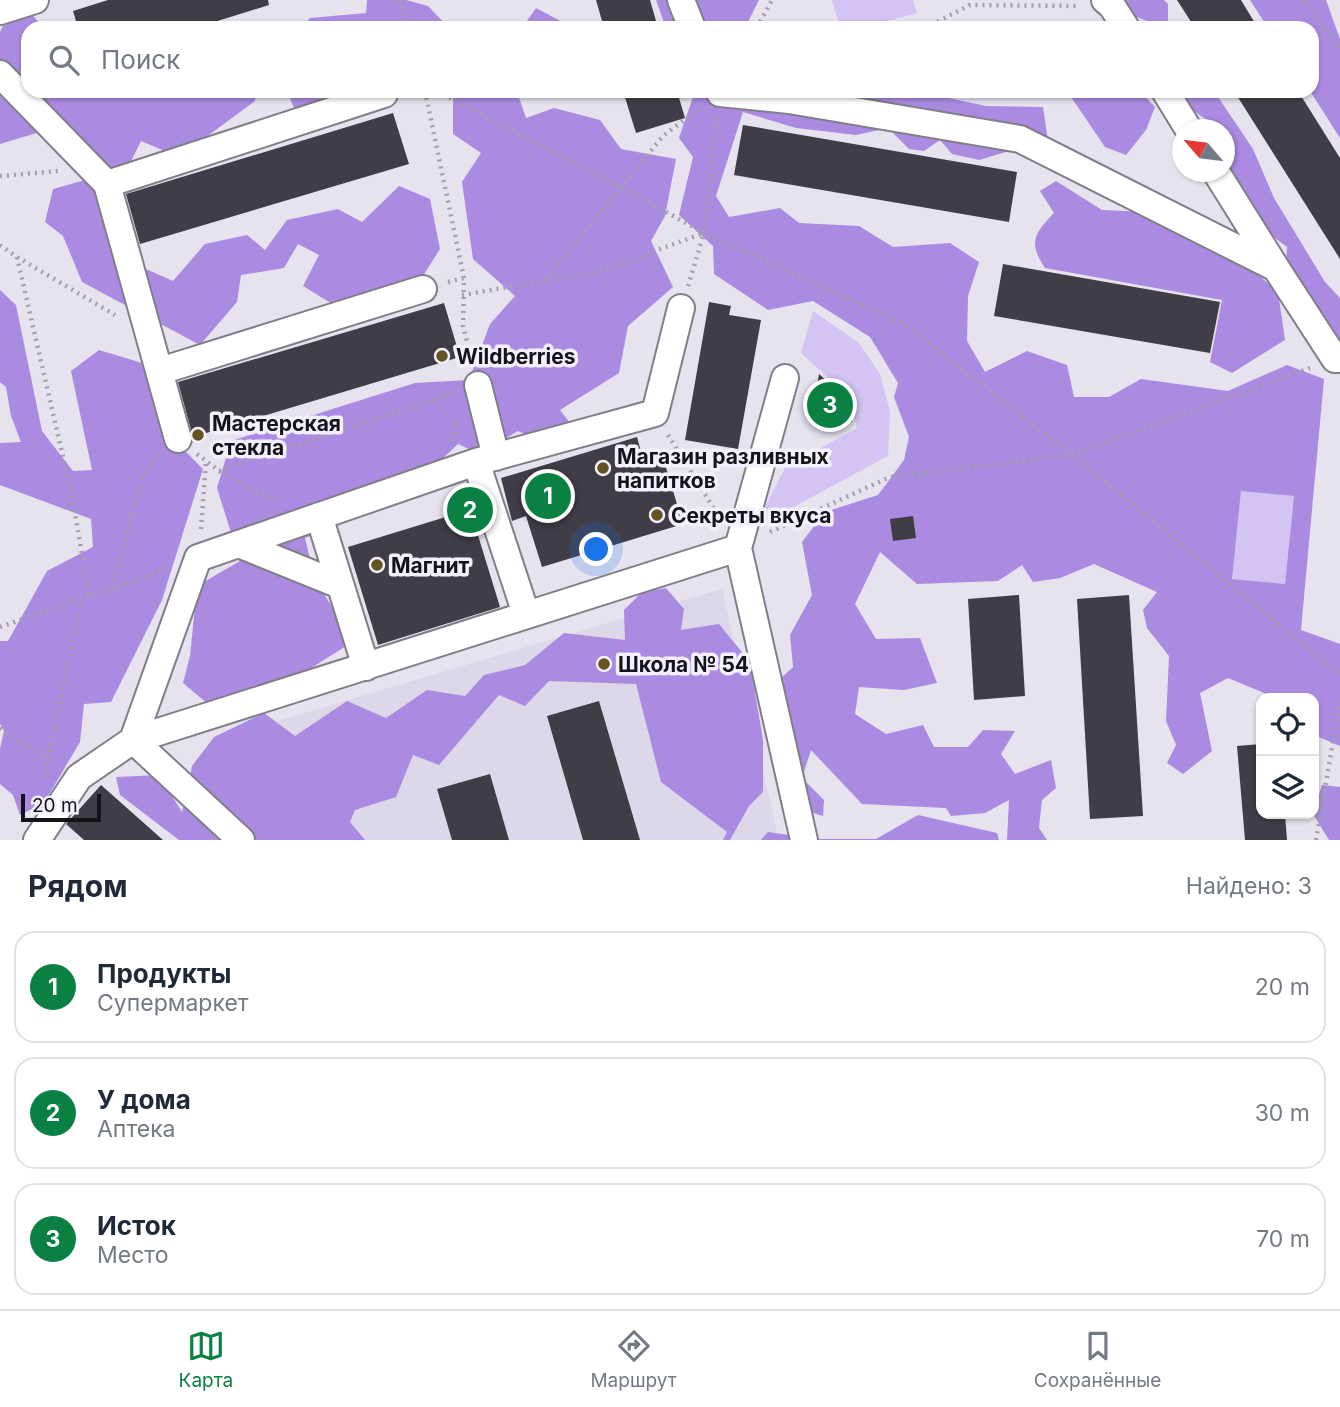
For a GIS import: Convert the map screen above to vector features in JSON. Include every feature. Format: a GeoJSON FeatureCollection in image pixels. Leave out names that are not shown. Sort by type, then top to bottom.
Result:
{"type":"FeatureCollection","features":[{"type":"Feature","properties":{"kind":"lane"},"geometry":{"type":"LineString","coordinates":[[0,11],[35,0]]}},
{"type":"Feature","properties":{"kind":"lane"},"geometry":{"type":"LineString","coordinates":[[681,0],[689,21]]}},
{"type":"Feature","properties":{"kind":"lane"},"geometry":{"type":"LineString","coordinates":[[0,74],[21,96]]}},
{"type":"Feature","properties":{"kind":"lane"},"geometry":{"type":"LineString","coordinates":[[23,98],[99,176],[160,371],[178,439]]}},
{"type":"Feature","properties":{"kind":"lane"},"geometry":{"type":"LineString","coordinates":[[99,176],[367,98]]}},
{"type":"Feature","properties":{"kind":"lane"},"geometry":{"type":"LineString","coordinates":[[772,98],[1020,139],[1276,268]]}},
{"type":"Feature","properties":{"kind":"lane"},"geometry":{"type":"LineString","coordinates":[[1169,98],[1182,119]]}},
{"type":"Feature","properties":{"kind":"lane"},"geometry":{"type":"LineString","coordinates":[[1222,182],[1337,359]]}},
{"type":"Feature","properties":{"kind":"lane"},"geometry":{"type":"LineString","coordinates":[[160,371],[424,289]]}},
{"type":"Feature","properties":{"kind":"lane"},"geometry":{"type":"LineString","coordinates":[[133,740],[198,558],[486,460],[655,413],[685,297]]}},
{"type":"Feature","properties":{"kind":"lane"},"geometry":{"type":"LineString","coordinates":[[785,378],[738,548],[804,840]]}},
{"type":"Feature","properties":{"kind":"lane"},"geometry":{"type":"LineString","coordinates":[[478,385],[486,460],[526,614]]}},
{"type":"Feature","properties":{"kind":"lane"},"geometry":{"type":"LineString","coordinates":[[319,516],[366,667]]}},
{"type":"Feature","properties":{"kind":"lane"},"geometry":{"type":"LineString","coordinates":[[241,545],[340,585]]}},
{"type":"Feature","properties":{"kind":"lane"},"geometry":{"type":"LineString","coordinates":[[37,840],[79,777],[133,740],[738,548]]}},
{"type":"Feature","properties":{"kind":"lane"},"geometry":{"type":"LineString","coordinates":[[133,740],[241,840]]}},
{"type":"Feature","properties":{"kind":"path"},"geometry":{"type":"LineString","coordinates":[[400,0],[406,21]]}},
{"type":"Feature","properties":{"kind":"path"},"geometry":{"type":"LineString","coordinates":[[761,21],[772,0]]}},
{"type":"Feature","properties":{"kind":"path"},"geometry":{"type":"LineString","coordinates":[[1304,0],[1340,50]]}},
{"type":"Feature","properties":{"kind":"path"},"geometry":{"type":"LineString","coordinates":[[939,21],[970,5],[1115,11]]}},
{"type":"Feature","properties":{"kind":"path"},"geometry":{"type":"LineString","coordinates":[[426,98],[464,278],[463,326],[478,385],[456,422],[455,438],[433,477]]}},
{"type":"Feature","properties":{"kind":"path"},"geometry":{"type":"LineString","coordinates":[[450,98],[704,233],[904,324],[1072,455],[1340,674]]}},
{"type":"Feature","properties":{"kind":"path"},"geometry":{"type":"LineString","coordinates":[[545,281],[663,136],[712,98]]}},
{"type":"Feature","properties":{"kind":"path"},"geometry":{"type":"LineString","coordinates":[[685,297],[704,233],[719,98]]}},
{"type":"Feature","properties":{"kind":"path"},"geometry":{"type":"LineString","coordinates":[[0,176],[99,176]]}},
{"type":"Feature","properties":{"kind":"path"},"geometry":{"type":"LineString","coordinates":[[462,295],[597,272],[704,233]]}},
{"type":"Feature","properties":{"kind":"path"},"geometry":{"type":"LineString","coordinates":[[0,245],[149,335]]}},
{"type":"Feature","properties":{"kind":"path"},"geometry":{"type":"LineString","coordinates":[[17,257],[69,483],[89,595]]}},
{"type":"Feature","properties":{"kind":"path"},"geometry":{"type":"LineString","coordinates":[[655,413],[738,548],[890,477],[1072,455],[1337,359]]}},
{"type":"Feature","properties":{"kind":"path"},"geometry":{"type":"LineString","coordinates":[[219,471],[478,385]]}},
{"type":"Feature","properties":{"kind":"path"},"geometry":{"type":"LineString","coordinates":[[113,588],[142,479],[161,450],[178,439],[219,471],[256,492],[319,516]]}},
{"type":"Feature","properties":{"kind":"path"},"geometry":{"type":"LineString","coordinates":[[0,627],[198,558],[206,461]]}},
{"type":"Feature","properties":{"kind":"path"},"geometry":{"type":"LineString","coordinates":[[43,786],[82,599]]}},
{"type":"Feature","properties":{"kind":"path"},"geometry":{"type":"LineString","coordinates":[[1316,840],[1340,701]]}},
{"type":"Feature","properties":{"kind":"path"},"geometry":{"type":"LineString","coordinates":[[0,727],[47,759]]}},
{"type":"Feature","properties":{"kind":"shaded area"},"geometry":{"type":"Polygon","coordinates":[[[367,0],[406,0],[428,6],[442,21],[308,21],[310,18],[366,13],[367,0]]]}},
{"type":"Feature","properties":{"kind":"shaded area"},"geometry":{"type":"Polygon","coordinates":[[[656,0],[759,0],[748,21],[664,21],[656,0]]]}},
{"type":"Feature","properties":{"kind":"shaded area"},"geometry":{"type":"Polygon","coordinates":[[[832,0],[913,0],[917,13],[887,21],[838,21],[832,0]]]}},
{"type":"Feature","properties":{"kind":"shaded area"},"geometry":{"type":"Polygon","coordinates":[[[1123,0],[1164,0],[1168,4],[1168,21],[1147,21],[1126,13],[1123,0]]]}},
{"type":"Feature","properties":{"kind":"shaded area"},"geometry":{"type":"Polygon","coordinates":[[[1250,0],[1326,0],[1340,39],[1340,138],[1314,98],[1319,98],[1319,21],[1264,21],[1250,0]]]}},
{"type":"Feature","properties":{"kind":"shaded area"},"geometry":{"type":"Polygon","coordinates":[[[536,8],[560,21],[527,21],[536,8]]]}},
{"type":"Feature","properties":{"kind":"shaded area"},"geometry":{"type":"Polygon","coordinates":[[[27,9],[38,21],[21,21],[21,98],[256,98],[179,157],[141,141],[115,194],[130,262],[173,281],[205,244],[247,235],[265,250],[287,220],[338,209],[362,222],[399,186],[430,199],[440,249],[413,292],[352,316],[303,286],[319,255],[298,244],[284,268],[241,275],[237,302],[200,345],[82,282],[63,236],[45,222],[53,189],[96,177],[86,143],[50,129],[0,144],[0,32],[4,24],[27,9]]]}},
{"type":"Feature","properties":{"kind":"shaded area"},"geometry":{"type":"Polygon","coordinates":[[[290,98],[395,98],[341,119],[299,120],[290,98]]]}},
{"type":"Feature","properties":{"kind":"shaded area"},"geometry":{"type":"Polygon","coordinates":[[[453,98],[519,98],[526,118],[554,108],[600,120],[621,149],[676,159],[665,216],[651,241],[673,287],[628,326],[619,373],[560,410],[580,436],[554,447],[518,431],[480,454],[458,444],[424,474],[387,499],[347,521],[305,538],[315,580],[354,641],[270,694],[214,709],[183,683],[190,656],[197,586],[240,561],[217,488],[231,441],[415,383],[469,380],[490,324],[515,296],[473,259],[462,182],[481,153],[453,134],[453,98]]]}},
{"type":"Feature","properties":{"kind":"shaded area"},"geometry":{"type":"Polygon","coordinates":[[[693,98],[949,98],[986,106],[1043,107],[1048,141],[1035,160],[1009,151],[979,160],[952,154],[940,140],[924,151],[909,149],[888,128],[856,135],[796,128],[743,112],[716,196],[729,217],[780,208],[799,223],[859,226],[893,247],[950,243],[979,262],[968,296],[967,341],[985,372],[1027,351],[1067,365],[1074,397],[1109,397],[1141,379],[1228,391],[1287,365],[1324,379],[1301,630],[1340,644],[1340,746],[1319,737],[1319,693],[1264,693],[1228,678],[1200,693],[1212,751],[1183,774],[1167,763],[1176,745],[1166,721],[1169,656],[1147,628],[1143,610],[1157,592],[1094,564],[1060,578],[1033,582],[1022,565],[998,581],[917,584],[880,552],[855,604],[876,639],[920,638],[937,683],[904,690],[859,687],[855,714],[886,734],[923,725],[934,747],[968,747],[983,730],[1015,731],[1001,754],[1015,774],[1051,760],[1056,788],[1042,800],[1039,828],[1047,840],[1007,840],[1009,800],[985,813],[951,816],[946,808],[862,804],[811,750],[802,778],[824,800],[823,816],[787,805],[768,690],[793,667],[790,635],[812,595],[802,542],[825,512],[878,495],[904,460],[909,437],[894,397],[898,383],[870,337],[813,301],[768,310],[714,274],[713,246],[679,215],[693,157],[679,138],[693,98]],[[1241,491],[1232,579],[1285,584],[1294,496],[1241,491]]]}},
{"type":"Feature","properties":{"kind":"shaded area"},"geometry":{"type":"Polygon","coordinates":[[[1072,98],[1147,98],[1155,107],[1146,130],[1126,155],[1105,147],[1072,98]]]}},
{"type":"Feature","properties":{"kind":"shaded area"},"geometry":{"type":"Polygon","coordinates":[[[1184,98],[1219,98],[1233,119],[1206,119],[1186,106],[1184,98]]]}},
{"type":"Feature","properties":{"kind":"shaded area"},"geometry":{"type":"Polygon","coordinates":[[[1235,122],[1253,149],[1274,198],[1325,282],[1340,298],[1340,355],[1286,267],[1287,247],[1209,188],[1206,182],[1235,182],[1235,122]]]}},
{"type":"Feature","properties":{"kind":"shaded area"},"geometry":{"type":"Polygon","coordinates":[[[1056,181],[1102,210],[1147,212],[1221,243],[1278,292],[1285,340],[1232,373],[1210,362],[1222,300],[1045,268],[1035,245],[1038,233],[1054,213],[1040,191],[1056,181]]]}},
{"type":"Feature","properties":{"kind":"shaded area"},"geometry":{"type":"Polygon","coordinates":[[[0,290],[16,305],[42,431],[73,471],[92,470],[71,371],[99,350],[152,366],[172,438],[203,469],[162,600],[111,702],[84,704],[80,742],[44,803],[20,815],[13,795],[0,784],[0,749],[4,731],[0,724],[0,641],[8,641],[47,571],[93,547],[91,519],[0,485],[0,443],[21,442],[11,416],[6,387],[0,382],[0,290]]]}},
{"type":"Feature","properties":{"kind":"shaded area"},"geometry":{"type":"Polygon","coordinates":[[[813,311],[859,343],[880,374],[890,412],[888,456],[754,528],[785,468],[857,428],[848,396],[801,353],[813,311]]]}},
{"type":"Feature","properties":{"kind":"shaded area"},"geometry":{"type":"Polygon","coordinates":[[[1241,490],[1294,495],[1285,584],[1232,579],[1241,490]]]}},
{"type":"Feature","properties":{"kind":"shaded area"},"geometry":{"type":"Polygon","coordinates":[[[666,588],[684,609],[681,630],[719,624],[750,662],[763,740],[763,792],[749,806],[730,840],[723,840],[727,832],[661,782],[636,684],[549,681],[525,706],[499,695],[439,765],[413,755],[396,797],[355,810],[350,822],[365,840],[179,840],[120,795],[116,777],[159,775],[182,812],[192,766],[214,737],[264,713],[295,736],[347,701],[386,718],[427,690],[465,696],[484,675],[525,665],[564,633],[625,640],[624,610],[642,592],[666,588]]]}},
{"type":"Feature","properties":{"kind":"shaded area","name":"Школа № 54"},"geometry":{"type":"Polygon","coordinates":[[[722,589],[779,840],[264,840],[214,740],[722,589]]]}},
{"type":"Feature","properties":{"kind":"shaded area"},"geometry":{"type":"Polygon","coordinates":[[[1322,785],[1340,787],[1340,840],[1329,840],[1316,819],[1319,819],[1319,795],[1322,785]]]}},
{"type":"Feature","properties":{"kind":"shaded area"},"geometry":{"type":"Polygon","coordinates":[[[918,815],[997,833],[999,840],[761,840],[768,832],[817,839],[876,839],[918,815]]]}},
{"type":"Feature","properties":{"kind":"building"},"geometry":{"type":"Polygon","coordinates":[[[108,0],[268,0],[269,5],[218,21],[76,21],[73,11],[108,0]]]}},
{"type":"Feature","properties":{"kind":"building"},"geometry":{"type":"Polygon","coordinates":[[[596,0],[650,0],[656,21],[602,21],[596,0]]]}},
{"type":"Feature","properties":{"kind":"building"},"geometry":{"type":"Polygon","coordinates":[[[1177,0],[1241,0],[1254,21],[1190,21],[1177,0]]]}},
{"type":"Feature","properties":{"kind":"building"},"geometry":{"type":"Polygon","coordinates":[[[625,98],[679,98],[685,118],[636,133],[625,98]]]}},
{"type":"Feature","properties":{"kind":"building"},"geometry":{"type":"Polygon","coordinates":[[[1238,98],[1302,98],[1340,158],[1340,259],[1238,98]]]}},
{"type":"Feature","properties":{"kind":"building"},"geometry":{"type":"Polygon","coordinates":[[[393,113],[409,164],[140,244],[126,194],[393,113]]]}},
{"type":"Feature","properties":{"kind":"building"},"geometry":{"type":"Polygon","coordinates":[[[743,125],[1017,172],[1009,222],[734,175],[743,125]]]}},
{"type":"Feature","properties":{"kind":"building"},"geometry":{"type":"Polygon","coordinates":[[[1003,264],[1220,302],[1210,353],[994,316],[1003,264]]]}},
{"type":"Feature","properties":{"kind":"building"},"geometry":{"type":"Polygon","coordinates":[[[709,302],[731,306],[729,315],[761,320],[738,449],[685,440],[709,302]]]}},
{"type":"Feature","properties":{"kind":"building"},"geometry":{"type":"Polygon","coordinates":[[[444,303],[460,357],[193,437],[178,382],[444,303]]]}},
{"type":"Feature","properties":{"kind":"building"},"geometry":{"type":"Polygon","coordinates":[[[819,374],[841,394],[852,422],[812,417],[819,374]]]}},
{"type":"Feature","properties":{"kind":"building"},"geometry":{"type":"Polygon","coordinates":[[[637,437],[645,466],[664,461],[683,524],[542,567],[526,516],[512,521],[501,478],[637,437]]]}},
{"type":"Feature","properties":{"kind":"building"},"geometry":{"type":"Polygon","coordinates":[[[475,508],[482,530],[477,532],[500,607],[378,645],[348,547],[475,508]]]}},
{"type":"Feature","properties":{"kind":"building"},"geometry":{"type":"Polygon","coordinates":[[[913,516],[916,538],[893,541],[890,519],[913,516]]]}},
{"type":"Feature","properties":{"kind":"building"},"geometry":{"type":"Polygon","coordinates":[[[1019,595],[1025,696],[974,700],[968,599],[1019,595]]]}},
{"type":"Feature","properties":{"kind":"building"},"geometry":{"type":"Polygon","coordinates":[[[1129,595],[1143,816],[1090,819],[1077,599],[1129,595]]]}},
{"type":"Feature","properties":{"kind":"building"},"geometry":{"type":"Polygon","coordinates":[[[599,701],[640,840],[583,840],[547,716],[599,701]]]}},
{"type":"Feature","properties":{"kind":"building"},"geometry":{"type":"Polygon","coordinates":[[[1256,744],[1256,819],[1285,819],[1287,840],[1245,840],[1237,746],[1256,744]]]}},
{"type":"Feature","properties":{"kind":"building"},"geometry":{"type":"Polygon","coordinates":[[[490,774],[509,840],[452,840],[437,789],[490,774]]]}},
{"type":"Feature","properties":{"kind":"building"},"geometry":{"type":"Polygon","coordinates":[[[101,785],[163,840],[84,840],[66,824],[101,785]]]}},
{"type":"Feature","properties":{"kind":"place","name":"Wildberries"},"geometry":{"type":"Point","coordinates":[442,356]}},
{"type":"Feature","properties":{"kind":"place","name":"Исток"},"geometry":{"type":"Point","coordinates":[830,405]}},
{"type":"Feature","properties":{"kind":"place","name":"Мастерская стекла"},"geometry":{"type":"Point","coordinates":[198,435]}},
{"type":"Feature","properties":{"kind":"place","name":"Магазин разливных напитков"},"geometry":{"type":"Point","coordinates":[603,468]}},
{"type":"Feature","properties":{"kind":"place","name":"Продукты"},"geometry":{"type":"Point","coordinates":[548,496]}},
{"type":"Feature","properties":{"kind":"place","name":"У дома"},"geometry":{"type":"Point","coordinates":[470,510]}},
{"type":"Feature","properties":{"kind":"place","name":"Секреты вкуса"},"geometry":{"type":"Point","coordinates":[657,515]}},
{"type":"Feature","properties":{"kind":"place","name":"Магнит"},"geometry":{"type":"Point","coordinates":[377,565]}},
{"type":"Feature","properties":{"kind":"place","name":"Школа № 54"},"geometry":{"type":"Point","coordinates":[604,664]}}]}
